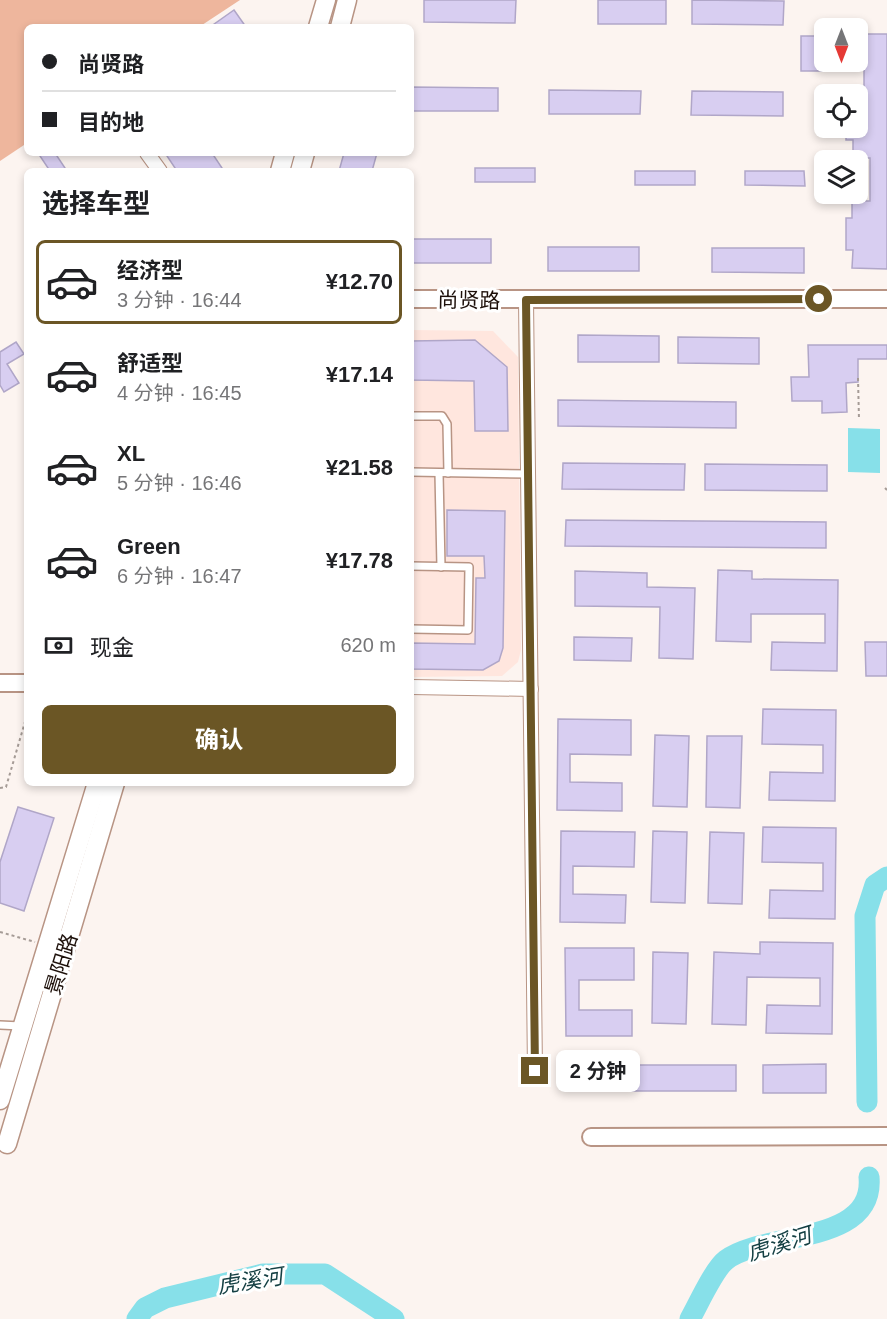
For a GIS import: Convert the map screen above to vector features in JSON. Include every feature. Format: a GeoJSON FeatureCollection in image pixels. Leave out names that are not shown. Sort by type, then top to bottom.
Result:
{"type":"FeatureCollection","features":[{"type":"Feature","properties":{"kind":"main road"},"geometry":{"type":"LineString","coordinates":[[319,24],[326,0]]}},
{"type":"Feature","properties":{"kind":"main road"},"geometry":{"type":"LineString","coordinates":[[341,24],[347,0]]}},
{"type":"Feature","properties":{"kind":"main road","name":"景阳路"},"geometry":{"type":"LineString","coordinates":[[0,1100],[96,786]]}},
{"type":"Feature","properties":{"kind":"main road","name":"景阳路"},"geometry":{"type":"LineString","coordinates":[[4,1144],[115,786]]}},
{"type":"Feature","properties":{"kind":"street","name":"尚贤路"},"geometry":{"type":"LineString","coordinates":[[414,299],[887,299]]}},
{"type":"Feature","properties":{"kind":"street"},"geometry":{"type":"LineString","coordinates":[[526,300],[535,1071]]}},
{"type":"Feature","properties":{"kind":"street"},"geometry":{"type":"LineString","coordinates":[[0,683],[24,683]]}},
{"type":"Feature","properties":{"kind":"street"},"geometry":{"type":"LineString","coordinates":[[414,687],[531,689]]}},
{"type":"Feature","properties":{"kind":"street"},"geometry":{"type":"LineString","coordinates":[[591,1137],[887,1136]]}},
{"type":"Feature","properties":{"kind":"lane"},"geometry":{"type":"LineString","coordinates":[[414,416],[442,416],[447,424],[448,473]]}},
{"type":"Feature","properties":{"kind":"lane"},"geometry":{"type":"LineString","coordinates":[[414,472],[528,474]]}},
{"type":"Feature","properties":{"kind":"lane"},"geometry":{"type":"LineString","coordinates":[[439,473],[441,567]]}},
{"type":"Feature","properties":{"kind":"lane"},"geometry":{"type":"LineString","coordinates":[[414,567],[469,567],[468,630],[414,629]]}},
{"type":"Feature","properties":{"kind":"lane"},"geometry":{"type":"LineString","coordinates":[[0,1025],[24,1026]]}},
{"type":"Feature","properties":{"kind":"path"},"geometry":{"type":"LineString","coordinates":[[858,378],[859,420]]}},
{"type":"Feature","properties":{"kind":"path"},"geometry":{"type":"LineString","coordinates":[[0,788],[6,787],[24,725]]}},
{"type":"Feature","properties":{"kind":"path"},"geometry":{"type":"LineString","coordinates":[[0,932],[35,943]]}},
{"type":"Feature","properties":{"kind":"shaded area"},"geometry":{"type":"Polygon","coordinates":[[[0,0],[240,0],[204,24],[24,24],[24,145],[0,161],[0,0]]]}},
{"type":"Feature","properties":{"kind":"shaded area"},"geometry":{"type":"Polygon","coordinates":[[[414,330],[493,331],[518,357],[521,650],[518,662],[502,676],[414,677],[414,330]]]}},
{"type":"Feature","properties":{"kind":"water"},"geometry":{"type":"Polygon","coordinates":[[[848,428],[880,429],[880,473],[848,472],[848,428]]]}},
{"type":"Feature","properties":{"kind":"building"},"geometry":{"type":"Polygon","coordinates":[[[424,0],[516,0],[515,23],[424,22],[424,0]]]}},
{"type":"Feature","properties":{"kind":"building"},"geometry":{"type":"Polygon","coordinates":[[[598,0],[666,0],[666,24],[598,24],[598,0]]]}},
{"type":"Feature","properties":{"kind":"building"},"geometry":{"type":"Polygon","coordinates":[[[692,0],[784,1],[783,25],[692,24],[692,0]]]}},
{"type":"Feature","properties":{"kind":"building"},"geometry":{"type":"Polygon","coordinates":[[[234,10],[244,24],[214,24],[234,10]]]}},
{"type":"Feature","properties":{"kind":"building"},"geometry":{"type":"Polygon","coordinates":[[[868,34],[887,34],[887,269],[852,268],[853,250],[846,250],[846,218],[852,218],[852,204],[868,204],[870,201],[868,150],[853,150],[853,140],[846,140],[846,138],[868,138],[868,84],[864,84],[864,72],[868,72],[868,34]]]}},
{"type":"Feature","properties":{"kind":"building"},"geometry":{"type":"Polygon","coordinates":[[[801,36],[814,36],[814,71],[801,71],[801,36]]]}},
{"type":"Feature","properties":{"kind":"building"},"geometry":{"type":"Polygon","coordinates":[[[414,87],[498,88],[498,111],[414,111],[414,87]]]}},
{"type":"Feature","properties":{"kind":"building"},"geometry":{"type":"Polygon","coordinates":[[[549,90],[641,91],[640,114],[549,114],[549,90]]]}},
{"type":"Feature","properties":{"kind":"building"},"geometry":{"type":"Polygon","coordinates":[[[692,91],[783,92],[783,116],[691,115],[692,91]]]}},
{"type":"Feature","properties":{"kind":"building"},"geometry":{"type":"Polygon","coordinates":[[[40,156],[57,156],[65,168],[48,168],[40,156]]]}},
{"type":"Feature","properties":{"kind":"building"},"geometry":{"type":"Polygon","coordinates":[[[167,156],[214,156],[222,168],[175,168],[167,156]]]}},
{"type":"Feature","properties":{"kind":"building"},"geometry":{"type":"Polygon","coordinates":[[[343,156],[376,156],[373,168],[340,168],[343,156]]]}},
{"type":"Feature","properties":{"kind":"building"},"geometry":{"type":"Polygon","coordinates":[[[475,168],[535,168],[535,182],[475,182],[475,168]]]}},
{"type":"Feature","properties":{"kind":"building"},"geometry":{"type":"Polygon","coordinates":[[[635,171],[695,171],[695,185],[635,185],[635,171]]]}},
{"type":"Feature","properties":{"kind":"building"},"geometry":{"type":"Polygon","coordinates":[[[745,171],[804,171],[805,186],[745,185],[745,171]]]}},
{"type":"Feature","properties":{"kind":"building"},"geometry":{"type":"Polygon","coordinates":[[[414,239],[491,239],[491,263],[414,263],[414,239]]]}},
{"type":"Feature","properties":{"kind":"building"},"geometry":{"type":"Polygon","coordinates":[[[548,247],[639,247],[639,271],[548,271],[548,247]]]}},
{"type":"Feature","properties":{"kind":"building"},"geometry":{"type":"Polygon","coordinates":[[[712,248],[804,248],[804,273],[712,272],[712,248]]]}},
{"type":"Feature","properties":{"kind":"building"},"geometry":{"type":"Polygon","coordinates":[[[578,335],[659,336],[659,362],[578,362],[578,335]]]}},
{"type":"Feature","properties":{"kind":"building"},"geometry":{"type":"Polygon","coordinates":[[[678,337],[759,338],[759,364],[678,363],[678,337]]]}},
{"type":"Feature","properties":{"kind":"building"},"geometry":{"type":"Polygon","coordinates":[[[475,340],[507,367],[508,431],[475,431],[474,381],[414,380],[414,341],[475,340]]]}},
{"type":"Feature","properties":{"kind":"building"},"geometry":{"type":"Polygon","coordinates":[[[16,342],[24,354],[7,364],[19,383],[4,392],[0,385],[0,352],[16,342]]]}},
{"type":"Feature","properties":{"kind":"building"},"geometry":{"type":"Polygon","coordinates":[[[808,345],[887,345],[887,359],[858,359],[858,382],[846,383],[847,412],[822,413],[822,401],[792,401],[791,377],[809,377],[808,345]]]}},
{"type":"Feature","properties":{"kind":"building"},"geometry":{"type":"Polygon","coordinates":[[[558,400],[736,402],[736,428],[558,426],[558,400]]]}},
{"type":"Feature","properties":{"kind":"building"},"geometry":{"type":"Polygon","coordinates":[[[563,463],[685,464],[684,490],[562,489],[563,463]]]}},
{"type":"Feature","properties":{"kind":"building"},"geometry":{"type":"Polygon","coordinates":[[[705,464],[827,465],[827,491],[705,490],[705,464]]]}},
{"type":"Feature","properties":{"kind":"building"},"geometry":{"type":"Polygon","coordinates":[[[447,510],[505,511],[503,648],[499,661],[483,670],[414,669],[414,643],[475,644],[476,578],[485,578],[484,556],[447,556],[447,510]]]}},
{"type":"Feature","properties":{"kind":"building"},"geometry":{"type":"Polygon","coordinates":[[[566,520],[826,522],[826,548],[565,546],[566,520]]]}},
{"type":"Feature","properties":{"kind":"building"},"geometry":{"type":"Polygon","coordinates":[[[718,570],[752,571],[752,579],[838,580],[837,671],[771,670],[772,642],[825,643],[825,614],[751,614],[751,642],[716,641],[718,570]]]}},
{"type":"Feature","properties":{"kind":"building"},"geometry":{"type":"Polygon","coordinates":[[[575,571],[647,573],[647,587],[695,588],[693,659],[659,658],[660,607],[575,606],[575,571]]]}},
{"type":"Feature","properties":{"kind":"building"},"geometry":{"type":"Polygon","coordinates":[[[574,637],[632,638],[631,661],[574,660],[574,637]]]}},
{"type":"Feature","properties":{"kind":"building"},"geometry":{"type":"Polygon","coordinates":[[[865,642],[887,642],[887,676],[866,676],[865,642]]]}},
{"type":"Feature","properties":{"kind":"building"},"geometry":{"type":"Polygon","coordinates":[[[763,709],[836,710],[835,801],[769,800],[770,772],[823,773],[823,745],[762,744],[763,709]]]}},
{"type":"Feature","properties":{"kind":"building"},"geometry":{"type":"Polygon","coordinates":[[[558,719],[631,720],[631,755],[570,754],[570,782],[622,783],[622,811],[557,810],[558,719]]]}},
{"type":"Feature","properties":{"kind":"building"},"geometry":{"type":"Polygon","coordinates":[[[655,735],[689,736],[687,807],[653,806],[655,735]]]}},
{"type":"Feature","properties":{"kind":"building"},"geometry":{"type":"Polygon","coordinates":[[[707,736],[742,736],[740,808],[706,807],[707,736]]]}},
{"type":"Feature","properties":{"kind":"building"},"geometry":{"type":"Polygon","coordinates":[[[18,807],[54,818],[24,911],[0,903],[0,862],[18,807]]]}},
{"type":"Feature","properties":{"kind":"building"},"geometry":{"type":"Polygon","coordinates":[[[763,827],[836,828],[835,919],[769,918],[770,890],[823,891],[823,863],[762,862],[763,827]]]}},
{"type":"Feature","properties":{"kind":"building"},"geometry":{"type":"Polygon","coordinates":[[[561,831],[635,832],[634,867],[573,866],[573,894],[626,895],[625,923],[560,922],[561,831]]]}},
{"type":"Feature","properties":{"kind":"building"},"geometry":{"type":"Polygon","coordinates":[[[653,831],[687,832],[685,903],[651,902],[653,831]]]}},
{"type":"Feature","properties":{"kind":"building"},"geometry":{"type":"Polygon","coordinates":[[[710,832],[744,833],[742,904],[708,903],[710,832]]]}},
{"type":"Feature","properties":{"kind":"building"},"geometry":{"type":"Polygon","coordinates":[[[760,942],[833,943],[832,1034],[766,1033],[767,1005],[820,1006],[820,978],[747,977],[746,1025],[712,1024],[714,952],[760,954],[760,942]]]}},
{"type":"Feature","properties":{"kind":"building"},"geometry":{"type":"Polygon","coordinates":[[[565,948],[634,948],[634,980],[579,980],[579,1010],[632,1010],[632,1036],[566,1036],[565,948]]]}},
{"type":"Feature","properties":{"kind":"building"},"geometry":{"type":"Polygon","coordinates":[[[653,952],[688,953],[686,1024],[652,1023],[653,952]]]}},
{"type":"Feature","properties":{"kind":"building"},"geometry":{"type":"Polygon","coordinates":[[[826,1064],[826,1093],[763,1093],[763,1065],[826,1064]]]}},
{"type":"Feature","properties":{"kind":"building"},"geometry":{"type":"Polygon","coordinates":[[[600,1065],[736,1065],[736,1091],[600,1091],[600,1065]]]}},
{"type":"Feature","properties":{"kind":"waterway","name":"虎溪河"},"geometry":{"type":"LineString","coordinates":[[867,1102],[865,916],[875,885],[887,877]]}},
{"type":"Feature","properties":{"kind":"waterway","name":"虎溪河"},"geometry":{"type":"LineString","coordinates":[[690,1319],[711,1279],[726,1260],[743,1251],[765,1244],[814,1234],[836,1226],[855,1215],[866,1199],[869,1177]]}},
{"type":"Feature","properties":{"kind":"waterway","name":"虎溪河"},"geometry":{"type":"LineString","coordinates":[[137,1319],[145,1308],[165,1298],[263,1274],[325,1274],[394,1319]]}},
{"type":"Feature","properties":{"kind":"route"},"geometry":{"type":"LineString","coordinates":[[535,1071],[526,300],[819,299]]}}]}
